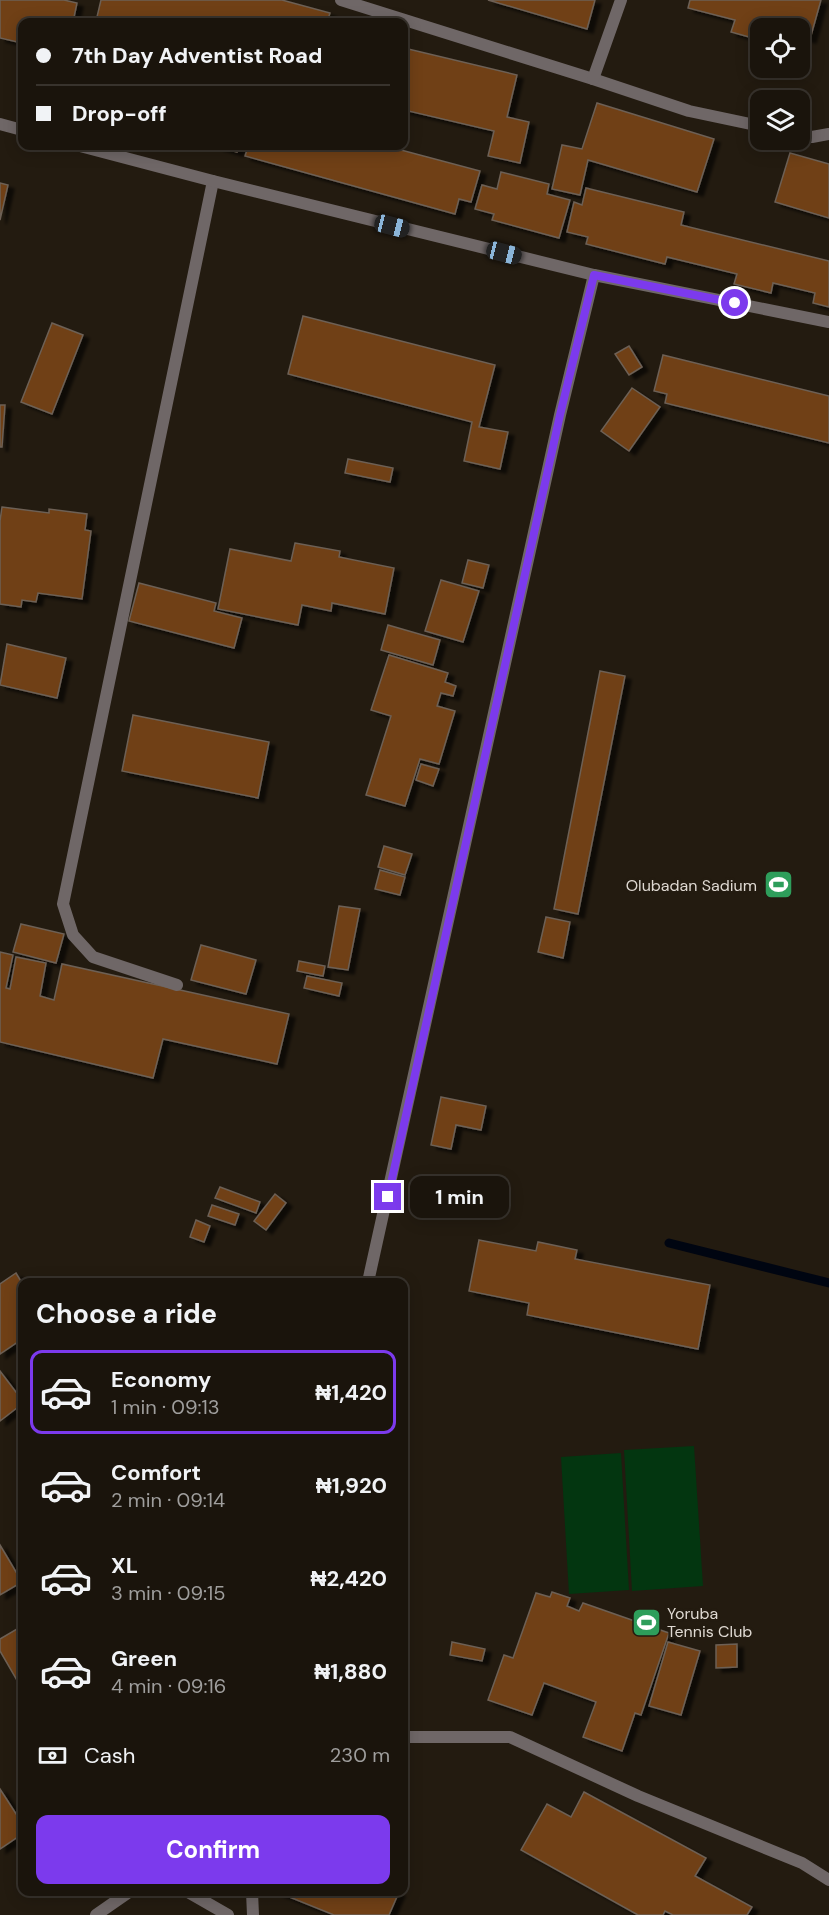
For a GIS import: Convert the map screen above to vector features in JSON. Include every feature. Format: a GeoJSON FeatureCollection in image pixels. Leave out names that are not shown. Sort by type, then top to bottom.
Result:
{"type":"FeatureCollection","features":[{"type":"Feature","properties":{"kind":"street"},"geometry":{"type":"LineString","coordinates":[[341,0],[398,18]]}},
{"type":"Feature","properties":{"kind":"street"},"geometry":{"type":"LineString","coordinates":[[593,79],[621,0]]}},
{"type":"Feature","properties":{"kind":"street"},"geometry":{"type":"LineString","coordinates":[[408,21],[689,111],[750,124]]}},
{"type":"Feature","properties":{"kind":"street"},"geometry":{"type":"LineString","coordinates":[[0,124],[18,129]]}},
{"type":"Feature","properties":{"kind":"street"},"geometry":{"type":"LineString","coordinates":[[810,136],[829,134]]}},
{"type":"Feature","properties":{"kind":"street"},"geometry":{"type":"LineString","coordinates":[[95,150],[594,275],[829,322]]}},
{"type":"Feature","properties":{"kind":"street"},"geometry":{"type":"LineString","coordinates":[[177,985],[93,957],[73,935],[63,904],[213,181]]}},
{"type":"Feature","properties":{"kind":"street"},"geometry":{"type":"LineString","coordinates":[[369,1278],[560,415],[594,275]]}},
{"type":"Feature","properties":{"kind":"street"},"geometry":{"type":"LineString","coordinates":[[408,1737],[510,1737],[638,1796],[802,1863],[829,1881]]}},
{"type":"Feature","properties":{"kind":"street"},"geometry":{"type":"LineString","coordinates":[[96,1915],[123,1896]]}},
{"type":"Feature","properties":{"kind":"street"},"geometry":{"type":"LineString","coordinates":[[195,1896],[228,1915]]}},
{"type":"Feature","properties":{"kind":"street"},"geometry":{"type":"LineString","coordinates":[[252,1896],[254,1915]]}},
{"type":"Feature","properties":{"kind":"green space"},"geometry":{"type":"Polygon","coordinates":[[[694,1446],[703,1586],[632,1591],[624,1450],[694,1446]]]}},
{"type":"Feature","properties":{"kind":"green space"},"geometry":{"type":"Polygon","coordinates":[[[621,1453],[629,1590],[569,1594],[561,1457],[621,1453]]]}},
{"type":"Feature","properties":{"kind":"building"},"geometry":{"type":"Polygon","coordinates":[[[0,0],[64,0],[77,3],[74,18],[18,18],[18,42],[0,38],[0,0]]]}},
{"type":"Feature","properties":{"kind":"building"},"geometry":{"type":"Polygon","coordinates":[[[101,0],[282,0],[330,13],[328,18],[97,17],[101,0]]]}},
{"type":"Feature","properties":{"kind":"building"},"geometry":{"type":"Polygon","coordinates":[[[488,0],[595,0],[587,29],[488,0]]]}},
{"type":"Feature","properties":{"kind":"building"},"geometry":{"type":"Polygon","coordinates":[[[690,0],[821,0],[810,39],[810,18],[750,18],[750,37],[731,32],[735,20],[688,8],[690,0]]]}},
{"type":"Feature","properties":{"kind":"building"},"geometry":{"type":"Polygon","coordinates":[[[408,49],[517,75],[507,117],[529,122],[520,163],[488,156],[494,131],[408,111],[408,49]]]}},
{"type":"Feature","properties":{"kind":"building"},"geometry":{"type":"Polygon","coordinates":[[[597,103],[714,139],[697,192],[588,160],[580,195],[552,189],[562,145],[582,149],[597,103]]]}},
{"type":"Feature","properties":{"kind":"building"},"geometry":{"type":"Polygon","coordinates":[[[247,150],[401,150],[480,171],[471,202],[459,199],[455,214],[245,156],[247,150]]]}},
{"type":"Feature","properties":{"kind":"building"},"geometry":{"type":"Polygon","coordinates":[[[790,153],[829,164],[829,218],[775,202],[790,153]]]}},
{"type":"Feature","properties":{"kind":"building"},"geometry":{"type":"Polygon","coordinates":[[[501,172],[549,184],[547,194],[570,200],[559,238],[492,220],[494,214],[475,209],[482,185],[497,189],[501,172]]]}},
{"type":"Feature","properties":{"kind":"building"},"geometry":{"type":"Polygon","coordinates":[[[0,183],[8,185],[0,220],[0,183]]]}},
{"type":"Feature","properties":{"kind":"building"},"geometry":{"type":"Polygon","coordinates":[[[586,188],[684,212],[681,225],[829,261],[829,307],[813,303],[815,293],[773,283],[771,293],[734,284],[737,274],[667,257],[665,264],[586,244],[588,237],[567,232],[574,202],[582,205],[586,188]]]}},
{"type":"Feature","properties":{"kind":"building"},"geometry":{"type":"Polygon","coordinates":[[[303,316],[495,365],[479,427],[508,432],[500,469],[464,461],[472,422],[288,374],[303,316]]]}},
{"type":"Feature","properties":{"kind":"building"},"geometry":{"type":"Polygon","coordinates":[[[52,323],[83,335],[52,414],[21,402],[52,323]]]}},
{"type":"Feature","properties":{"kind":"building"},"geometry":{"type":"Polygon","coordinates":[[[629,346],[642,367],[629,375],[615,354],[629,346]]]}},
{"type":"Feature","properties":{"kind":"building"},"geometry":{"type":"Polygon","coordinates":[[[663,355],[829,396],[829,443],[665,403],[667,394],[654,391],[663,355]]]}},
{"type":"Feature","properties":{"kind":"building"},"geometry":{"type":"Polygon","coordinates":[[[632,388],[660,407],[629,451],[601,431],[632,388]]]}},
{"type":"Feature","properties":{"kind":"building"},"geometry":{"type":"Polygon","coordinates":[[[0,405],[5,405],[2,447],[0,447],[0,405]]]}},
{"type":"Feature","properties":{"kind":"building"},"geometry":{"type":"Polygon","coordinates":[[[348,459],[393,468],[390,482],[345,473],[348,459]]]}},
{"type":"Feature","properties":{"kind":"building"},"geometry":{"type":"Polygon","coordinates":[[[2,507],[49,513],[49,509],[87,514],[85,530],[91,531],[82,599],[38,593],[36,602],[22,600],[21,607],[0,604],[2,507]]]}},
{"type":"Feature","properties":{"kind":"building"},"geometry":{"type":"Polygon","coordinates":[[[295,543],[340,551],[339,557],[394,568],[385,614],[332,603],[331,611],[302,605],[298,625],[218,609],[230,549],[291,561],[295,543]]]}},
{"type":"Feature","properties":{"kind":"building"},"geometry":{"type":"Polygon","coordinates":[[[468,560],[489,565],[483,588],[462,583],[468,560]]]}},
{"type":"Feature","properties":{"kind":"building"},"geometry":{"type":"Polygon","coordinates":[[[441,580],[479,591],[463,642],[425,631],[441,580]]]}},
{"type":"Feature","properties":{"kind":"building"},"geometry":{"type":"Polygon","coordinates":[[[139,583],[216,603],[214,611],[242,618],[234,648],[129,621],[139,583]]]}},
{"type":"Feature","properties":{"kind":"building"},"geometry":{"type":"Polygon","coordinates":[[[388,625],[440,640],[433,665],[381,650],[388,625]]]}},
{"type":"Feature","properties":{"kind":"building"},"geometry":{"type":"Polygon","coordinates":[[[7,644],[66,658],[57,698],[0,685],[7,644]]]}},
{"type":"Feature","properties":{"kind":"building"},"geometry":{"type":"Polygon","coordinates":[[[389,655],[448,673],[445,682],[456,686],[453,696],[441,693],[437,706],[455,711],[439,764],[420,759],[405,806],[366,795],[391,716],[371,710],[389,655]]]}},
{"type":"Feature","properties":{"kind":"building"},"geometry":{"type":"Polygon","coordinates":[[[600,671],[625,676],[578,914],[554,909],[600,671]]]}},
{"type":"Feature","properties":{"kind":"building"},"geometry":{"type":"Polygon","coordinates":[[[133,715],[269,742],[258,798],[122,771],[133,715]]]}},
{"type":"Feature","properties":{"kind":"building"},"geometry":{"type":"Polygon","coordinates":[[[421,764],[439,769],[433,786],[416,780],[421,764]]]}},
{"type":"Feature","properties":{"kind":"building"},"geometry":{"type":"Polygon","coordinates":[[[384,846],[412,854],[405,875],[378,867],[384,846]]]}},
{"type":"Feature","properties":{"kind":"building"},"geometry":{"type":"Polygon","coordinates":[[[380,870],[405,877],[400,895],[375,889],[380,870]]]}},
{"type":"Feature","properties":{"kind":"building"},"geometry":{"type":"Polygon","coordinates":[[[339,906],[360,909],[348,970],[328,967],[339,906]]]}},
{"type":"Feature","properties":{"kind":"building"},"geometry":{"type":"Polygon","coordinates":[[[546,917],[570,922],[563,958],[538,952],[546,917]]]}},
{"type":"Feature","properties":{"kind":"building"},"geometry":{"type":"Polygon","coordinates":[[[21,924],[64,934],[56,963],[13,952],[21,924]]]}},
{"type":"Feature","properties":{"kind":"building"},"geometry":{"type":"Polygon","coordinates":[[[201,945],[256,960],[246,994],[191,980],[201,945]]]}},
{"type":"Feature","properties":{"kind":"building"},"geometry":{"type":"Polygon","coordinates":[[[0,952],[13,955],[6,988],[10,989],[16,957],[46,963],[40,996],[54,1000],[62,964],[289,1014],[277,1064],[163,1039],[153,1078],[0,1042],[0,952]]]}},
{"type":"Feature","properties":{"kind":"building"},"geometry":{"type":"Polygon","coordinates":[[[299,961],[325,966],[323,976],[297,971],[299,961]]]}},
{"type":"Feature","properties":{"kind":"building"},"geometry":{"type":"Polygon","coordinates":[[[307,976],[342,983],[339,996],[304,988],[307,976]]]}},
{"type":"Feature","properties":{"kind":"building"},"geometry":{"type":"Polygon","coordinates":[[[441,1097],[486,1106],[481,1130],[456,1125],[451,1149],[431,1145],[441,1097]]]}},
{"type":"Feature","properties":{"kind":"building"},"geometry":{"type":"Polygon","coordinates":[[[220,1187],[260,1202],[256,1213],[215,1198],[220,1187]]]}},
{"type":"Feature","properties":{"kind":"building"},"geometry":{"type":"Polygon","coordinates":[[[275,1194],[286,1203],[266,1230],[254,1221],[275,1194]]]}},
{"type":"Feature","properties":{"kind":"building"},"geometry":{"type":"Polygon","coordinates":[[[212,1205],[239,1214],[235,1225],[208,1216],[212,1205]]]}},
{"type":"Feature","properties":{"kind":"building"},"geometry":{"type":"Polygon","coordinates":[[[196,1220],[210,1226],[204,1242],[190,1237],[196,1220]]]}},
{"type":"Feature","properties":{"kind":"building"},"geometry":{"type":"Polygon","coordinates":[[[479,1240],[536,1251],[538,1242],[577,1250],[575,1259],[710,1285],[698,1349],[527,1315],[529,1303],[469,1291],[479,1240]]]}},
{"type":"Feature","properties":{"kind":"building"},"geometry":{"type":"Polygon","coordinates":[[[16,1273],[19,1278],[18,1342],[0,1354],[0,1284],[16,1273]]]}},
{"type":"Feature","properties":{"kind":"building"},"geometry":{"type":"Polygon","coordinates":[[[0,1371],[18,1395],[18,1407],[0,1421],[0,1371]]]}},
{"type":"Feature","properties":{"kind":"building"},"geometry":{"type":"Polygon","coordinates":[[[0,1545],[18,1575],[18,1584],[0,1595],[0,1545]]]}},
{"type":"Feature","properties":{"kind":"building"},"geometry":{"type":"Polygon","coordinates":[[[552,1592],[570,1598],[567,1606],[579,1611],[583,1603],[669,1633],[641,1715],[635,1713],[622,1751],[583,1737],[596,1702],[544,1683],[532,1715],[488,1700],[504,1655],[513,1658],[536,1593],[550,1597],[552,1592]]]}},
{"type":"Feature","properties":{"kind":"building"},"geometry":{"type":"Polygon","coordinates":[[[18,1628],[18,1682],[0,1651],[0,1639],[18,1628]]]}},
{"type":"Feature","properties":{"kind":"building"},"geometry":{"type":"Polygon","coordinates":[[[452,1642],[485,1649],[482,1661],[450,1655],[452,1642]]]}},
{"type":"Feature","properties":{"kind":"building"},"geometry":{"type":"Polygon","coordinates":[[[668,1642],[700,1651],[681,1715],[649,1706],[668,1642]]]}},
{"type":"Feature","properties":{"kind":"building"},"geometry":{"type":"Polygon","coordinates":[[[737,1644],[737,1667],[716,1668],[716,1645],[737,1644]]]}},
{"type":"Feature","properties":{"kind":"building"},"geometry":{"type":"Polygon","coordinates":[[[0,1789],[18,1817],[18,1837],[0,1849],[0,1789]]]}},
{"type":"Feature","properties":{"kind":"building"},"geometry":{"type":"Polygon","coordinates":[[[584,1792],[706,1858],[695,1876],[752,1907],[747,1915],[673,1915],[665,1911],[663,1915],[638,1915],[521,1850],[547,1804],[571,1817],[584,1792]]]}},
{"type":"Feature","properties":{"kind":"building"},"geometry":{"type":"Polygon","coordinates":[[[287,1896],[397,1896],[389,1915],[334,1915],[287,1896]]]}},
{"type":"Feature","properties":{"kind":"waterway"},"geometry":{"type":"LineString","coordinates":[[669,1243],[829,1283]]}},
{"type":"Feature","properties":{"kind":"place","name":"Olubadan Sadium"},"geometry":{"type":"Point","coordinates":[778,885]}},
{"type":"Feature","properties":{"kind":"place","name":"Yoruba Tennis Club"},"geometry":{"type":"Point","coordinates":[646,1622]}},
{"type":"Feature","properties":{"kind":"route"},"geometry":{"type":"LineString","coordinates":[[388,1197],[560,415],[594,275],[735,303]]}}]}
